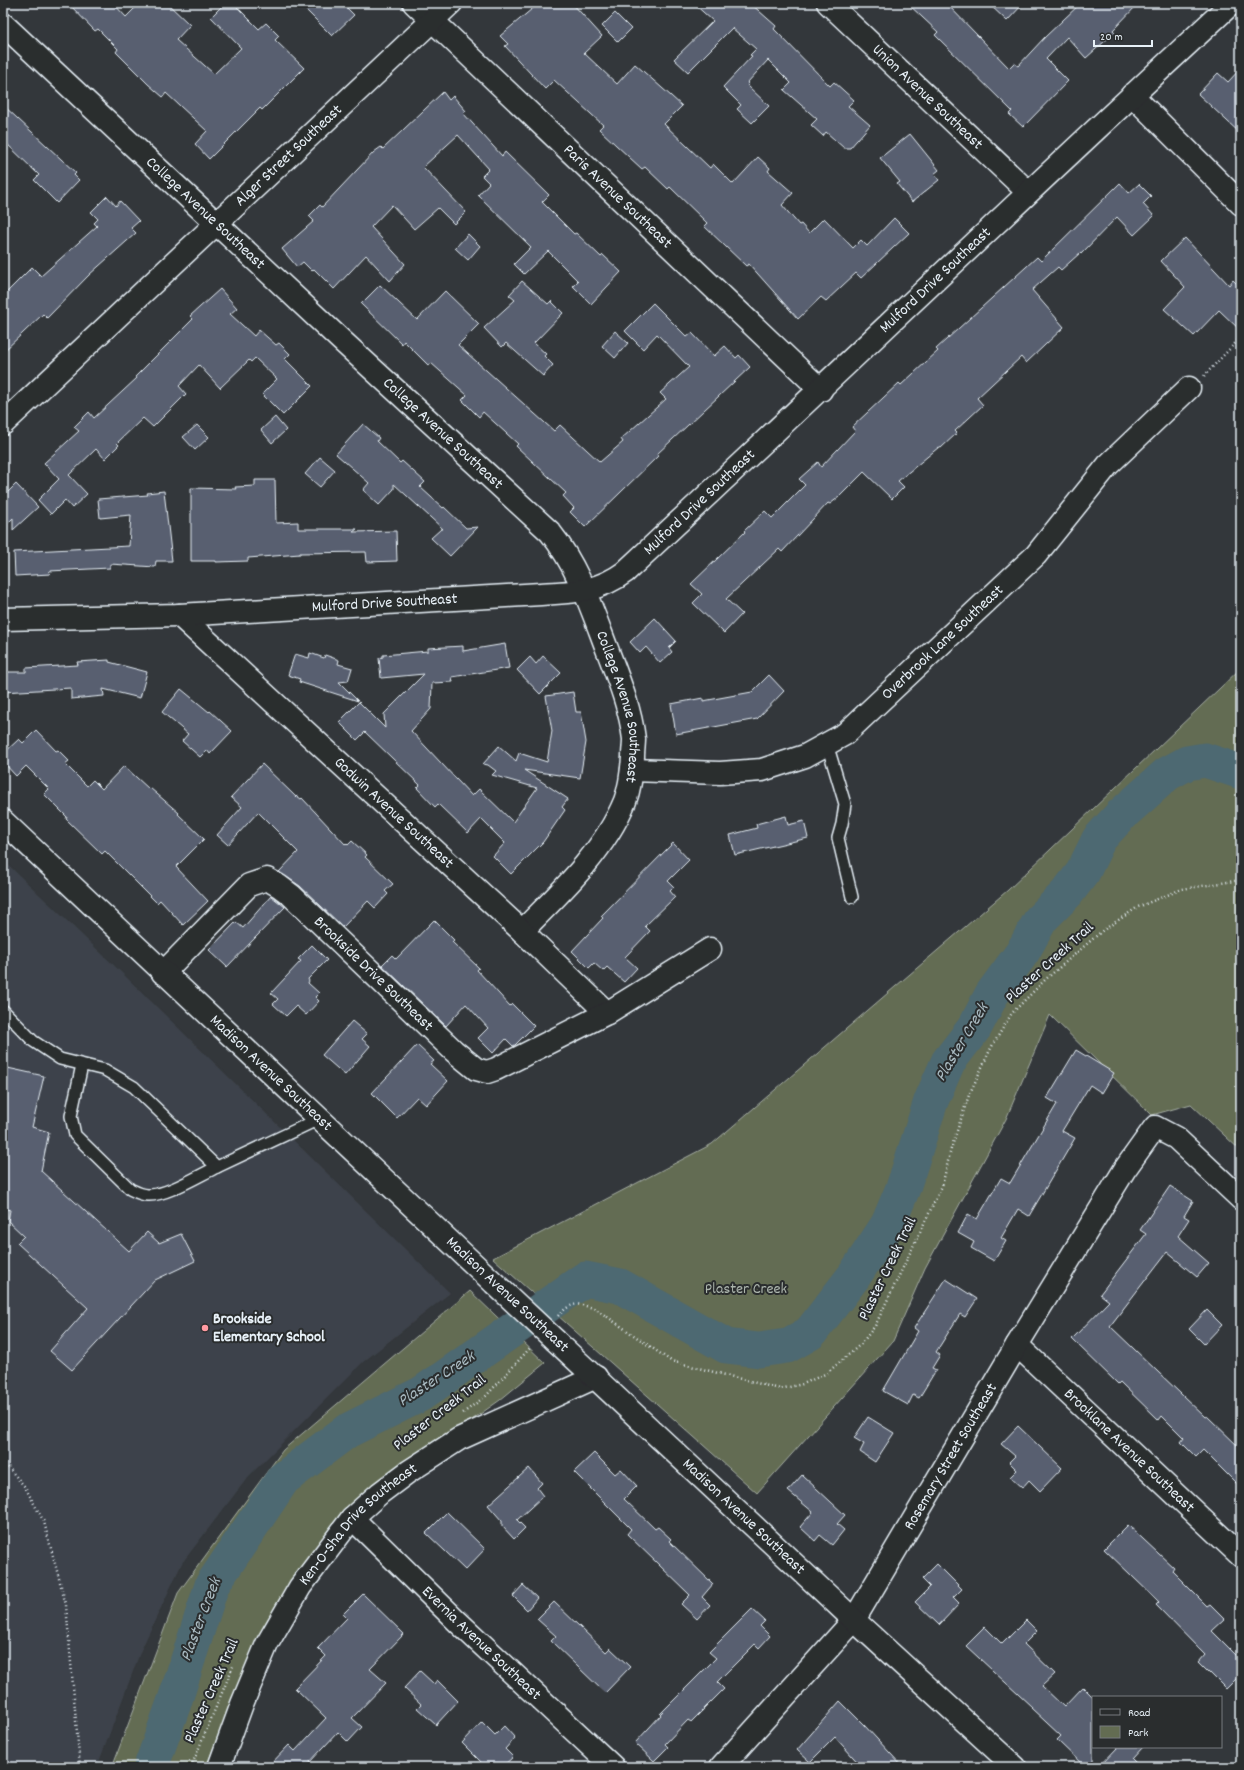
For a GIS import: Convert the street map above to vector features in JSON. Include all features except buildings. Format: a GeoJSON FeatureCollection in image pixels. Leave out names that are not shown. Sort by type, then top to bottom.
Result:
{"type":"FeatureCollection","features":[{"type":"Feature","properties":{"kind":"street","name":"Paris Avenue Southeast"},"geometry":{"type":"LineString","coordinates":[[414,3],[821,390]]}},
{"type":"Feature","properties":{"kind":"street","name":"Alger Street Southeast"},"geometry":{"type":"LineString","coordinates":[[3,424],[451,3]]}},
{"type":"Feature","properties":{"kind":"street","name":"Mulford Drive Southeast"},"geometry":{"type":"LineString","coordinates":[[3,619],[179,615],[585,591],[614,580],[625,572],[821,390],[1028,192],[1232,3]]}},
{"type":"Feature","properties":{"kind":"street","name":"Union Avenue Southeast"},"geometry":{"type":"LineString","coordinates":[[840,7],[1028,192]]}},
{"type":"Feature","properties":{"kind":"street","name":"College Avenue Southeast"},"geometry":{"type":"LineString","coordinates":[[3,24],[341,340],[550,532],[568,558],[585,591],[625,698],[634,740],[632,770],[625,801],[611,829],[590,858],[560,893],[522,931]]}},
{"type":"Feature","properties":{"kind":"street"},"geometry":{"type":"LineString","coordinates":[[1132,95],[1241,204]]}},
{"type":"Feature","properties":{"kind":"street","name":"Overbrook Lane Southeast"},"geometry":{"type":"LineString","coordinates":[[632,770],[720,773],[762,770],[805,756],[845,734],[1036,554],[1108,465],[1189,388]]}},
{"type":"Feature","properties":{"kind":"street","name":"Godwin Avenue Southeast"},"geometry":{"type":"LineString","coordinates":[[179,615],[522,931],[607,1013]]}},
{"type":"Feature","properties":{"kind":"street","name":"Madison Avenue Southeast"},"geometry":{"type":"LineString","coordinates":[[5,827],[596,1377],[854,1620],[1015,1767]]}},
{"type":"Feature","properties":{"kind":"street","name":"Brookside Drive Southeast"},"geometry":{"type":"LineString","coordinates":[[163,973],[249,885],[267,880],[279,886],[291,895],[454,1051],[476,1069],[487,1072],[496,1069],[607,1013],[710,950]]}},
{"type":"Feature","properties":{"kind":"street","name":"Rosemary Street Southeast"},"geometry":{"type":"LineString","coordinates":[[721,1767],[854,1620],[1017,1345],[1124,1169],[1155,1127],[1176,1138],[1241,1199]]}},
{"type":"Feature","properties":{"kind":"street","name":"Brooklane Avenue Southeast"},"geometry":{"type":"LineString","coordinates":[[1017,1345],[1241,1556]]}},
{"type":"Feature","properties":{"kind":"street","name":"Ken-O-Sha Drive Southeast"},"geometry":{"type":"LineString","coordinates":[[219,1767],[242,1704],[267,1644],[300,1587],[352,1518],[380,1493],[408,1472],[459,1439],[596,1377]]}},
{"type":"Feature","properties":{"kind":"street","name":"Evernia Avenue Southeast"},"geometry":{"type":"LineString","coordinates":[[352,1518],[458,1622],[613,1767]]}},
{"type":"Feature","properties":{"kind":"lane"},"geometry":{"type":"LineString","coordinates":[[827,744],[845,804],[838,838],[852,897]]}},
{"type":"Feature","properties":{"kind":"lane"},"geometry":{"type":"LineString","coordinates":[[3,1010],[33,1041],[60,1059],[105,1070],[134,1087],[217,1166]]}},
{"type":"Feature","properties":{"kind":"lane"},"geometry":{"type":"LineString","coordinates":[[82,1065],[70,1116],[75,1135],[130,1189],[139,1194],[148,1196],[163,1193],[217,1166],[319,1119]]}},
{"type":"Feature","properties":{"kind":"path"},"geometry":{"type":"LineString","coordinates":[[1189,388],[1203,376],[1241,337]]}},
{"type":"Feature","properties":{"kind":"path","name":"Plaster Creek Trail"},"geometry":{"type":"LineString","coordinates":[[556,1318],[567,1306],[576,1304],[584,1305],[596,1309],[670,1361],[780,1389],[803,1384],[827,1373],[861,1344],[875,1326],[942,1186],[951,1149],[969,1095],[991,1048],[1012,1013],[1046,979],[1102,931],[1138,907],[1182,889],[1241,880]]}},
{"type":"Feature","properties":{"kind":"path","name":"Plaster Creek Trail"},"geometry":{"type":"LineString","coordinates":[[460,1415],[486,1396],[535,1342]]}},
{"type":"Feature","properties":{"kind":"path"},"geometry":{"type":"LineString","coordinates":[[3,1461],[25,1487],[44,1522],[66,1605],[80,1767]]}},
{"type":"Feature","properties":{"kind":"path","name":"Plaster Creek Trail"},"geometry":{"type":"LineString","coordinates":[[191,1767],[235,1663]]}},
{"type":"Feature","properties":{"kind":"shaded area","name":"Brookside Elementary School"},"geometry":{"type":"Polygon","coordinates":[[[3,860],[123,974],[450,1293],[363,1362],[248,1477],[182,1563],[141,1650],[97,1767],[3,1767],[3,860]]]}},
{"type":"Feature","properties":{"kind":"green space","name":"Plaster Creek"},"geometry":{"type":"Polygon","coordinates":[[[1241,668],[1241,1151],[1191,1104],[1152,1115],[1050,1015],[1006,1119],[925,1268],[893,1341],[757,1493],[493,1258],[712,1144],[1008,890],[1241,668]]]}},
{"type":"Feature","properties":{"kind":"green space","name":"Plaster Creek"},"geometry":{"type":"Polygon","coordinates":[[[470,1291],[545,1363],[500,1400],[384,1482],[243,1675],[206,1767],[112,1767],[178,1593],[283,1450],[470,1291]]]}},
{"type":"Feature","properties":{"kind":"waterway","name":"Plaster Creek"},"geometry":{"type":"LineString","coordinates":[[151,1767],[174,1703],[212,1585],[283,1479],[347,1431],[421,1394],[585,1279],[620,1286],[726,1346],[759,1350],[787,1346],[810,1333],[854,1276],[888,1224],[903,1188],[931,1101],[948,1062],[975,1027],[992,994],[1022,953],[1041,919],[1067,893],[1083,872],[1099,839],[1121,815],[1167,774],[1187,763],[1205,760],[1241,772]]}},
{"type":"Feature","properties":{"kind":"place","name":"Brookside Elementary School"},"geometry":{"type":"Point","coordinates":[205,1328]}}]}
